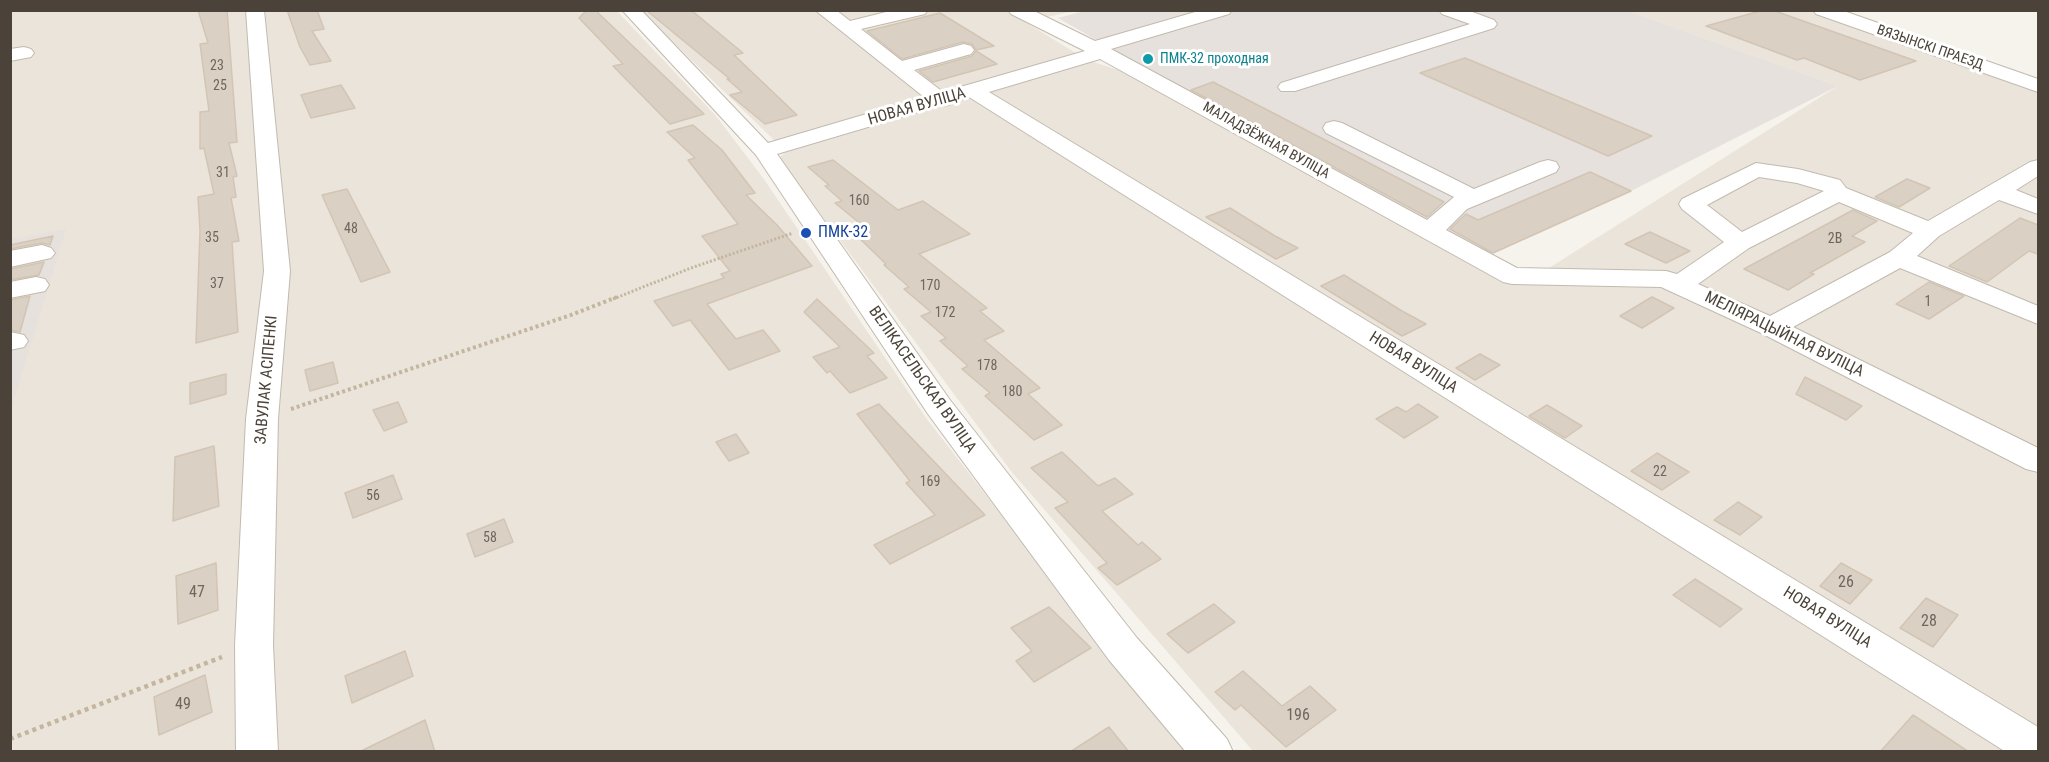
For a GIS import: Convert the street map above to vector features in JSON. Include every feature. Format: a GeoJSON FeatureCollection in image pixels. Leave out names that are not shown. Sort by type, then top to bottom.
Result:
{"type":"FeatureCollection","features":[{"type":"Feature","properties":{"kind":"street","name":"ЗАВУЛАК АСІПЕНКІ"},"geometry":{"type":"LineString","coordinates":[[255,10],[277,271],[262,419],[254,645],[257,752]]}},
{"type":"Feature","properties":{"kind":"street","name":"ВЕЛІКАСЕЛЬСКАЯ ВУЛІЦА"},"geometry":{"type":"LineString","coordinates":[[631,10],[764,151],[939,407],[1123,649],[1212,752]]}},
{"type":"Feature","properties":{"kind":"street"},"geometry":{"type":"LineString","coordinates":[[824,10],[942,101]]}},
{"type":"Feature","properties":{"kind":"street"},"geometry":{"type":"LineString","coordinates":[[847,27],[919,10]]}},
{"type":"Feature","properties":{"kind":"street","name":"МАЛАДЗЁЖНАЯ ВУЛІЦА"},"geometry":{"type":"LineString","coordinates":[[1017,10],[1098,50],[1512,276]]}},
{"type":"Feature","properties":{"kind":"street"},"geometry":{"type":"LineString","coordinates":[[973,91],[1223,10]]}},
{"type":"Feature","properties":{"kind":"street"},"geometry":{"type":"LineString","coordinates":[[1288,87],[1488,24],[1448,10]]}},
{"type":"Feature","properties":{"kind":"street","name":"ВЯЗЫНСКІ ПРАЕЗД"},"geometry":{"type":"LineString","coordinates":[[1822,10],[2038,86]]}},
{"type":"Feature","properties":{"kind":"street"},"geometry":{"type":"LineString","coordinates":[[897,68],[963,50]]}},
{"type":"Feature","properties":{"kind":"street","name":"НОВАЯ ВУЛІЦА"},"geometry":{"type":"LineString","coordinates":[[764,151],[973,91],[2038,749]]}},
{"type":"Feature","properties":{"kind":"street"},"geometry":{"type":"LineString","coordinates":[[1334,128],[1474,198]]}},
{"type":"Feature","properties":{"kind":"street"},"geometry":{"type":"LineString","coordinates":[[1430,231],[1458,204],[1548,167]]}},
{"type":"Feature","properties":{"kind":"street"},"geometry":{"type":"LineString","coordinates":[[1771,327],[1899,258],[1930,231],[2038,167]]}},
{"type":"Feature","properties":{"kind":"street"},"geometry":{"type":"LineString","coordinates":[[1740,243],[1691,204],[1756,170],[1832,185],[1838,193],[1930,231]]}},
{"type":"Feature","properties":{"kind":"street"},"geometry":{"type":"LineString","coordinates":[[1996,191],[2038,207]]}},
{"type":"Feature","properties":{"kind":"street"},"geometry":{"type":"LineString","coordinates":[[1678,285],[1740,243],[1838,193]]}},
{"type":"Feature","properties":{"kind":"street"},"geometry":{"type":"LineString","coordinates":[[10,260],[42,253]]}},
{"type":"Feature","properties":{"kind":"street"},"geometry":{"type":"LineString","coordinates":[[1899,258],[2038,316]]}},
{"type":"Feature","properties":{"kind":"street","name":"МЕЛІЯРАЦЫЙНАЯ ВУЛІЦА"},"geometry":{"type":"LineString","coordinates":[[1512,276],[1666,279],[1771,327],[2038,461]]}},
{"type":"Feature","properties":{"kind":"path"},"geometry":{"type":"LineString","coordinates":[[262,419],[571,315],[692,268],[814,226]]}},
{"type":"Feature","properties":{"kind":"path"},"geometry":{"type":"LineString","coordinates":[[10,739],[254,645]]}},
{"type":"Feature","properties":{"kind":"shaded area"},"geometry":{"type":"Polygon","coordinates":[[[1088,10],[1628,11],[1838,86],[1631,191],[1488,255],[1175,85],[1058,18],[1088,10]]]}},
{"type":"Feature","properties":{"kind":"shaded area"},"geometry":{"type":"Polygon","coordinates":[[[10,11],[617,11],[716,116],[763,178],[926,418],[1185,751],[11,751],[10,11]]]}},
{"type":"Feature","properties":{"kind":"shaded area"},"geometry":{"type":"Polygon","coordinates":[[[641,11],[1074,11],[1025,22],[1079,55],[776,142],[641,11]]]}},
{"type":"Feature","properties":{"kind":"shaded area"},"geometry":{"type":"Polygon","coordinates":[[[1628,11],[1835,11],[2038,82],[2038,751],[1253,751],[1011,471],[779,158],[786,152],[1093,62],[1128,73],[1467,260],[1522,285],[1838,86],[1628,11]]]}},
{"type":"Feature","properties":{"kind":"shaded area"},"geometry":{"type":"Polygon","coordinates":[[[66,229],[11,410],[10,239],[66,229]]]}},
{"type":"Feature","properties":{"kind":"building"},"geometry":{"type":"Polygon","coordinates":[[[198,10],[227,10],[237,142],[229,143],[237,176],[233,177],[236,197],[231,198],[239,241],[232,242],[238,332],[196,343],[200,231],[198,197],[214,194],[204,148],[200,149],[200,112],[209,111],[200,44],[208,43],[198,10]]]}},
{"type":"Feature","properties":{"kind":"building"},"geometry":{"type":"Polygon","coordinates":[[[287,10],[317,10],[324,29],[312,31],[331,61],[310,65],[300,47],[287,10]]]}},
{"type":"Feature","properties":{"kind":"building"},"geometry":{"type":"Polygon","coordinates":[[[587,10],[595,10],[704,114],[670,124],[613,66],[623,64],[579,18],[587,10]]]}},
{"type":"Feature","properties":{"kind":"building"},"geometry":{"type":"Polygon","coordinates":[[[646,10],[691,10],[743,53],[734,55],[797,115],[765,124],[730,95],[742,92],[727,79],[730,79],[646,10]]]}},
{"type":"Feature","properties":{"kind":"building"},"geometry":{"type":"Polygon","coordinates":[[[1764,10],[1772,10],[1916,61],[1860,80],[1804,58],[1797,60],[1706,26],[1764,10]]]}},
{"type":"Feature","properties":{"kind":"building"},"geometry":{"type":"Polygon","coordinates":[[[940,13],[994,46],[976,50],[972,44],[963,42],[902,59],[867,31],[940,13]]]}},
{"type":"Feature","properties":{"kind":"building"},"geometry":{"type":"Polygon","coordinates":[[[976,51],[997,64],[933,82],[919,71],[972,56],[976,51]]]}},
{"type":"Feature","properties":{"kind":"building"},"geometry":{"type":"Polygon","coordinates":[[[1465,58],[1652,136],[1608,156],[1420,73],[1465,58]]]}},
{"type":"Feature","properties":{"kind":"building"},"geometry":{"type":"Polygon","coordinates":[[[1213,82],[1444,202],[1427,217],[1191,90],[1213,82]]]}},
{"type":"Feature","properties":{"kind":"building"},"geometry":{"type":"Polygon","coordinates":[[[341,85],[355,108],[311,118],[301,95],[341,85]]]}},
{"type":"Feature","properties":{"kind":"building"},"geometry":{"type":"Polygon","coordinates":[[[693,125],[722,150],[755,193],[746,195],[777,225],[812,266],[707,304],[736,339],[763,330],[780,351],[729,370],[690,320],[673,326],[654,301],[724,278],[721,274],[730,271],[702,236],[738,224],[688,160],[695,158],[667,132],[693,125]]]}},
{"type":"Feature","properties":{"kind":"building"},"geometry":{"type":"Polygon","coordinates":[[[833,160],[898,210],[923,201],[970,234],[919,254],[987,308],[980,311],[1004,331],[984,340],[1040,388],[1028,394],[1062,425],[1034,440],[985,396],[990,393],[962,369],[968,366],[940,341],[946,338],[921,316],[931,312],[904,289],[909,287],[884,265],[886,264],[855,234],[868,230],[835,203],[842,201],[825,186],[829,185],[808,167],[833,160]]]}},
{"type":"Feature","properties":{"kind":"building"},"geometry":{"type":"Polygon","coordinates":[[[1590,172],[1631,191],[1493,253],[1450,229],[1466,214],[1478,220],[1590,172]]]}},
{"type":"Feature","properties":{"kind":"building"},"geometry":{"type":"Polygon","coordinates":[[[1907,179],[1930,188],[1899,207],[1875,197],[1907,179]]]}},
{"type":"Feature","properties":{"kind":"building"},"geometry":{"type":"Polygon","coordinates":[[[347,189],[390,272],[361,282],[322,195],[347,189]]]}},
{"type":"Feature","properties":{"kind":"building"},"geometry":{"type":"Polygon","coordinates":[[[1230,208],[1298,248],[1276,259],[1206,217],[1230,208]]]}},
{"type":"Feature","properties":{"kind":"building"},"geometry":{"type":"Polygon","coordinates":[[[1853,210],[1877,221],[1852,236],[1865,242],[1810,273],[1814,274],[1788,290],[1744,269],[1853,210]]]}},
{"type":"Feature","properties":{"kind":"building"},"geometry":{"type":"Polygon","coordinates":[[[2020,218],[2038,225],[2038,254],[2029,251],[1987,282],[1949,266],[2020,218]]]}},
{"type":"Feature","properties":{"kind":"building"},"geometry":{"type":"Polygon","coordinates":[[[1650,232],[1690,251],[1666,263],[1625,244],[1650,232]]]}},
{"type":"Feature","properties":{"kind":"building"},"geometry":{"type":"Polygon","coordinates":[[[53,236],[50,245],[42,243],[10,249],[10,245],[53,236]]]}},
{"type":"Feature","properties":{"kind":"building"},"geometry":{"type":"Polygon","coordinates":[[[44,262],[39,275],[10,280],[10,269],[44,262]]]}},
{"type":"Feature","properties":{"kind":"building"},"geometry":{"type":"Polygon","coordinates":[[[1344,275],[1426,324],[1402,336],[1321,286],[1344,275]]]}},
{"type":"Feature","properties":{"kind":"building"},"geometry":{"type":"Polygon","coordinates":[[[1929,282],[1964,296],[1929,319],[1896,304],[1929,282]]]}},
{"type":"Feature","properties":{"kind":"building"},"geometry":{"type":"Polygon","coordinates":[[[30,296],[20,332],[10,330],[10,300],[30,296]]]}},
{"type":"Feature","properties":{"kind":"building"},"geometry":{"type":"Polygon","coordinates":[[[1652,297],[1674,308],[1642,328],[1620,316],[1652,297]]]}},
{"type":"Feature","properties":{"kind":"building"},"geometry":{"type":"Polygon","coordinates":[[[817,299],[874,353],[867,356],[887,378],[850,393],[830,371],[827,373],[813,357],[840,347],[804,312],[817,299]]]}},
{"type":"Feature","properties":{"kind":"building"},"geometry":{"type":"Polygon","coordinates":[[[1480,354],[1500,365],[1475,380],[1456,368],[1480,354]]]}},
{"type":"Feature","properties":{"kind":"building"},"geometry":{"type":"Polygon","coordinates":[[[333,362],[338,383],[310,391],[305,370],[333,362]]]}},
{"type":"Feature","properties":{"kind":"building"},"geometry":{"type":"Polygon","coordinates":[[[226,374],[226,394],[190,404],[190,383],[226,374]]]}},
{"type":"Feature","properties":{"kind":"building"},"geometry":{"type":"Polygon","coordinates":[[[1805,377],[1862,406],[1846,420],[1796,394],[1805,377]]]}},
{"type":"Feature","properties":{"kind":"building"},"geometry":{"type":"Polygon","coordinates":[[[398,402],[407,422],[384,431],[373,410],[398,402]]]}},
{"type":"Feature","properties":{"kind":"building"},"geometry":{"type":"Polygon","coordinates":[[[879,404],[985,515],[890,564],[874,545],[935,515],[906,483],[910,481],[857,414],[879,404]]]}},
{"type":"Feature","properties":{"kind":"building"},"geometry":{"type":"Polygon","coordinates":[[[1418,404],[1438,417],[1404,438],[1376,419],[1397,407],[1406,412],[1418,404]]]}},
{"type":"Feature","properties":{"kind":"building"},"geometry":{"type":"Polygon","coordinates":[[[1547,405],[1582,426],[1565,438],[1529,416],[1547,405]]]}},
{"type":"Feature","properties":{"kind":"building"},"geometry":{"type":"Polygon","coordinates":[[[736,434],[749,453],[729,461],[716,442],[736,434]]]}},
{"type":"Feature","properties":{"kind":"building"},"geometry":{"type":"Polygon","coordinates":[[[214,446],[219,506],[173,521],[175,457],[214,446]]]}},
{"type":"Feature","properties":{"kind":"building"},"geometry":{"type":"Polygon","coordinates":[[[1062,452],[1098,486],[1115,478],[1133,494],[1102,511],[1138,545],[1142,542],[1161,559],[1117,585],[1098,568],[1107,563],[1055,508],[1068,502],[1031,468],[1062,452]]]}},
{"type":"Feature","properties":{"kind":"building"},"geometry":{"type":"Polygon","coordinates":[[[1657,453],[1689,472],[1662,490],[1631,471],[1657,453]]]}},
{"type":"Feature","properties":{"kind":"building"},"geometry":{"type":"Polygon","coordinates":[[[393,475],[402,499],[353,518],[345,493],[393,475]]]}},
{"type":"Feature","properties":{"kind":"building"},"geometry":{"type":"Polygon","coordinates":[[[1738,502],[1762,517],[1740,535],[1714,520],[1738,502]]]}},
{"type":"Feature","properties":{"kind":"building"},"geometry":{"type":"Polygon","coordinates":[[[504,519],[513,542],[475,557],[467,534],[504,519]]]}},
{"type":"Feature","properties":{"kind":"building"},"geometry":{"type":"Polygon","coordinates":[[[216,563],[218,610],[178,624],[176,576],[216,563]]]}},
{"type":"Feature","properties":{"kind":"building"},"geometry":{"type":"Polygon","coordinates":[[[1841,563],[1872,580],[1850,604],[1820,586],[1841,563]]]}},
{"type":"Feature","properties":{"kind":"building"},"geometry":{"type":"Polygon","coordinates":[[[1695,579],[1742,609],[1720,627],[1673,595],[1695,579]]]}},
{"type":"Feature","properties":{"kind":"building"},"geometry":{"type":"Polygon","coordinates":[[[1926,598],[1958,615],[1933,647],[1900,628],[1926,598]]]}},
{"type":"Feature","properties":{"kind":"building"},"geometry":{"type":"Polygon","coordinates":[[[1214,604],[1235,622],[1188,653],[1167,634],[1214,604]]]}},
{"type":"Feature","properties":{"kind":"building"},"geometry":{"type":"Polygon","coordinates":[[[1049,607],[1091,648],[1034,682],[1016,661],[1032,651],[1011,628],[1049,607]]]}},
{"type":"Feature","properties":{"kind":"building"},"geometry":{"type":"Polygon","coordinates":[[[405,651],[413,676],[352,703],[345,676],[405,651]]]}},
{"type":"Feature","properties":{"kind":"building"},"geometry":{"type":"Polygon","coordinates":[[[1243,671],[1282,706],[1310,686],[1336,710],[1286,747],[1241,705],[1235,710],[1215,692],[1243,671]]]}},
{"type":"Feature","properties":{"kind":"building"},"geometry":{"type":"Polygon","coordinates":[[[205,675],[212,712],[159,735],[154,697],[205,675]]]}},
{"type":"Feature","properties":{"kind":"building"},"geometry":{"type":"Polygon","coordinates":[[[1913,715],[1969,752],[1880,752],[1913,715]]]}},
{"type":"Feature","properties":{"kind":"building"},"geometry":{"type":"Polygon","coordinates":[[[425,720],[435,752],[359,752],[425,720]]]}},
{"type":"Feature","properties":{"kind":"building"},"geometry":{"type":"Polygon","coordinates":[[[1109,727],[1129,752],[1070,752],[1109,727]]]}},
{"type":"Feature","properties":{"kind":"place","name":"ПМК-32 проходная"},"geometry":{"type":"Point","coordinates":[1148,59]}},
{"type":"Feature","properties":{"kind":"place","name":"ПМК-32"},"geometry":{"type":"Point","coordinates":[806,233]}}]}
